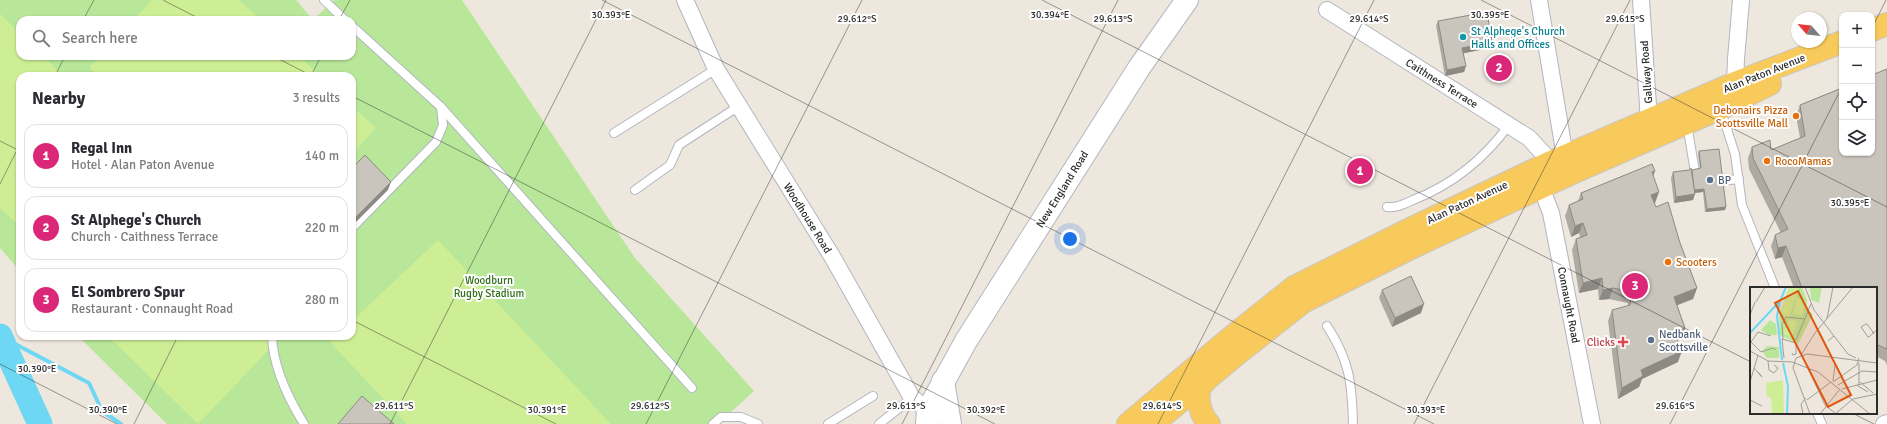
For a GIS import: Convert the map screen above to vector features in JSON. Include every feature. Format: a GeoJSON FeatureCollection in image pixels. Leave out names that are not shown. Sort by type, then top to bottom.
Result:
{"type":"FeatureCollection","features":[{"type":"Feature","properties":{"kind":"main road"},"geometry":{"type":"LineString","coordinates":[[1875,29],[1887,24]]}},
{"type":"Feature","properties":{"kind":"main road"},"geometry":{"type":"LineString","coordinates":[[1875,40],[1887,35]]}},
{"type":"Feature","properties":{"kind":"main road","name":"Alan Paton Avenue"},"geometry":{"type":"LineString","coordinates":[[1149,422],[1294,287],[1408,230],[1558,160],[1735,83],[1839,43]]}},
{"type":"Feature","properties":{"kind":"main road","name":"Alan Paton Avenue"},"geometry":{"type":"LineString","coordinates":[[1149,422],[1303,302],[1415,246],[1541,187],[1839,55]]}},
{"type":"Feature","properties":{"kind":"main road"},"geometry":{"type":"LineString","coordinates":[[1207,378],[1200,388],[1199,396],[1202,414],[1209,424]]}},
{"type":"Feature","properties":{"kind":"street","name":"Woodhouse Road"},"geometry":{"type":"LineString","coordinates":[[685,0],[716,69],[833,258],[923,411],[948,424]]}},
{"type":"Feature","properties":{"kind":"street","name":"New England Road"},"geometry":{"type":"LineString","coordinates":[[923,411],[1139,68],[1186,0]]}},
{"type":"Feature","properties":{"kind":"street"},"geometry":{"type":"LineString","coordinates":[[1539,0],[1558,160]]}},
{"type":"Feature","properties":{"kind":"street","name":"Gallway Road"},"geometry":{"type":"LineString","coordinates":[[1641,0],[1649,121]]}},
{"type":"Feature","properties":{"kind":"street"},"geometry":{"type":"LineString","coordinates":[[1735,83],[1741,0]]}},
{"type":"Feature","properties":{"kind":"street","name":"Caithness Terrace"},"geometry":{"type":"LineString","coordinates":[[1327,10],[1509,125],[1558,160]]}},
{"type":"Feature","properties":{"kind":"street","name":"Connaught Road"},"geometry":{"type":"LineString","coordinates":[[1541,187],[1551,213],[1592,424]]}},
{"type":"Feature","properties":{"kind":"street"},"geometry":{"type":"LineString","coordinates":[[943,381],[948,424]]}},
{"type":"Feature","properties":{"kind":"lane"},"geometry":{"type":"LineString","coordinates":[[324,0],[342,16]]}},
{"type":"Feature","properties":{"kind":"lane"},"geometry":{"type":"LineString","coordinates":[[356,30],[441,107],[692,388]]}},
{"type":"Feature","properties":{"kind":"lane"},"geometry":{"type":"LineString","coordinates":[[614,133],[716,69]]}},
{"type":"Feature","properties":{"kind":"lane"},"geometry":{"type":"LineString","coordinates":[[635,190],[670,165],[679,144],[739,106]]}},
{"type":"Feature","properties":{"kind":"lane"},"geometry":{"type":"LineString","coordinates":[[356,224],[436,142],[442,125],[441,107]]}},
{"type":"Feature","properties":{"kind":"lane"},"geometry":{"type":"LineString","coordinates":[[1719,109],[1736,154],[1742,205],[1775,287]]}},
{"type":"Feature","properties":{"kind":"lane"},"geometry":{"type":"LineString","coordinates":[[1686,123],[1695,172]]}},
{"type":"Feature","properties":{"kind":"lane"},"geometry":{"type":"LineString","coordinates":[[1387,207],[1395,208],[1426,196],[1454,180],[1484,155],[1509,125]]}},
{"type":"Feature","properties":{"kind":"lane"},"geometry":{"type":"LineString","coordinates":[[1721,181],[1739,179]]}},
{"type":"Feature","properties":{"kind":"lane"},"geometry":{"type":"LineString","coordinates":[[1327,326],[1338,343],[1347,369],[1352,389],[1352,424]]}},
{"type":"Feature","properties":{"kind":"lane"},"geometry":{"type":"LineString","coordinates":[[273,340],[276,363],[297,412],[304,424]]}},
{"type":"Feature","properties":{"kind":"lane"},"geometry":{"type":"LineString","coordinates":[[828,424],[873,396]]}},
{"type":"Feature","properties":{"kind":"lane"},"geometry":{"type":"LineString","coordinates":[[879,424],[923,411]]}},
{"type":"Feature","properties":{"kind":"lane"},"geometry":{"type":"LineString","coordinates":[[1817,414],[1822,424]]}},
{"type":"Feature","properties":{"kind":"lane"},"geometry":{"type":"LineString","coordinates":[[713,424],[721,417],[741,417],[758,424]]}},
{"type":"Feature","properties":{"kind":"green space","name":"Woodburn Rugby Stadium"},"geometry":{"type":"Polygon","coordinates":[[[0,0],[296,0],[310,16],[16,16],[16,60],[356,60],[356,16],[317,16],[334,0],[462,0],[635,258],[754,391],[718,424],[167,424],[82,340],[356,340],[356,72],[16,72],[16,266],[0,248],[0,0]]]}},
{"type":"Feature","properties":{"kind":"green space"},"geometry":{"type":"Polygon","coordinates":[[[152,0],[239,0],[257,16],[138,16],[152,0]]]}},
{"type":"Feature","properties":{"kind":"green space"},"geometry":{"type":"Polygon","coordinates":[[[0,14],[16,29],[16,60],[47,60],[59,72],[16,72],[16,223],[0,208],[0,14]]]}},
{"type":"Feature","properties":{"kind":"green space"},"geometry":{"type":"Polygon","coordinates":[[[96,60],[303,60],[316,72],[95,72],[89,67],[96,60]]]}},
{"type":"Feature","properties":{"kind":"green space"},"geometry":{"type":"Polygon","coordinates":[[[356,110],[376,128],[356,150],[356,110]]]}},
{"type":"Feature","properties":{"kind":"green space"},"geometry":{"type":"Polygon","coordinates":[[[438,240],[611,424],[407,424],[330,342],[332,340],[356,340],[356,317],[438,240]]]}},
{"type":"Feature","properties":{"kind":"green space"},"geometry":{"type":"Polygon","coordinates":[[[112,340],[278,340],[198,424],[112,340]]]}},
{"type":"Feature","properties":{"kind":"building","name":"St Alphege's Church Halls and Offices"},"geometry":{"type":"Polygon","coordinates":[[[1487,12],[1492,42],[1462,48],[1466,66],[1447,70],[1438,21],[1487,12]]]}},
{"type":"Feature","properties":{"kind":"building"},"geometry":{"type":"Polygon","coordinates":[[[1887,69],[1887,349],[1877,344],[1877,287],[1802,287],[1786,246],[1778,248],[1775,235],[1788,229],[1753,158],[1752,147],[1770,140],[1771,150],[1805,136],[1800,105],[1839,89],[1839,156],[1875,156],[1875,74],[1887,69]]]}},
{"type":"Feature","properties":{"kind":"building"},"geometry":{"type":"Polygon","coordinates":[[[1719,149],[1726,207],[1707,209],[1704,189],[1694,190],[1692,170],[1701,168],[1699,151],[1719,149]]]}},
{"type":"Feature","properties":{"kind":"building"},"geometry":{"type":"Polygon","coordinates":[[[365,155],[391,182],[356,217],[356,164],[365,155]]]}},
{"type":"Feature","properties":{"kind":"building"},"geometry":{"type":"Polygon","coordinates":[[[1652,164],[1655,171],[1652,172],[1659,192],[1651,195],[1656,207],[1668,202],[1680,243],[1697,288],[1674,297],[1685,328],[1674,333],[1682,351],[1641,370],[1643,376],[1622,388],[1612,310],[1630,305],[1632,292],[1613,288],[1603,290],[1602,278],[1583,283],[1576,239],[1587,235],[1583,223],[1575,226],[1569,205],[1583,199],[1581,193],[1652,164]]]}},
{"type":"Feature","properties":{"kind":"building"},"geometry":{"type":"Polygon","coordinates":[[[1691,168],[1695,194],[1676,197],[1673,172],[1689,170],[1691,168]]]}},
{"type":"Feature","properties":{"kind":"building"},"geometry":{"type":"Polygon","coordinates":[[[1411,276],[1424,304],[1395,318],[1382,290],[1411,276]]]}},
{"type":"Feature","properties":{"kind":"building"},"geometry":{"type":"Polygon","coordinates":[[[362,396],[394,424],[338,424],[362,396]]]}},
{"type":"Feature","properties":{"kind":"waterway"},"geometry":{"type":"LineString","coordinates":[[0,336],[89,383],[102,411],[121,424]]}},
{"type":"Feature","properties":{"kind":"waterway"},"geometry":{"type":"LineString","coordinates":[[0,336],[40,424]]}},
{"type":"Feature","properties":{"kind":"place","name":"St Alphege's Church Halls and Offices"},"geometry":{"type":"Point","coordinates":[1463,37]}},
{"type":"Feature","properties":{"kind":"place","name":"St Alphege's Church"},"geometry":{"type":"Point","coordinates":[1499,68]}},
{"type":"Feature","properties":{"kind":"place","name":"Debonairs Pizza Scottsville Mall"},"geometry":{"type":"Point","coordinates":[1796,116]}},
{"type":"Feature","properties":{"kind":"place","name":"RocoMamas"},"geometry":{"type":"Point","coordinates":[1767,161]}},
{"type":"Feature","properties":{"kind":"place","name":"Regal Inn"},"geometry":{"type":"Point","coordinates":[1360,171]}},
{"type":"Feature","properties":{"kind":"place","name":"BP"},"geometry":{"type":"Point","coordinates":[1710,180]}},
{"type":"Feature","properties":{"kind":"place","name":"Scooters"},"geometry":{"type":"Point","coordinates":[1668,262]}},
{"type":"Feature","properties":{"kind":"place","name":"El Sombrero Spur"},"geometry":{"type":"Point","coordinates":[1635,286]}},
{"type":"Feature","properties":{"kind":"place","name":"Nedbank Scottsville"},"geometry":{"type":"Point","coordinates":[1651,340]}},
{"type":"Feature","properties":{"kind":"place","name":"Clicks"},"geometry":{"type":"Point","coordinates":[1623,342]}}]}
